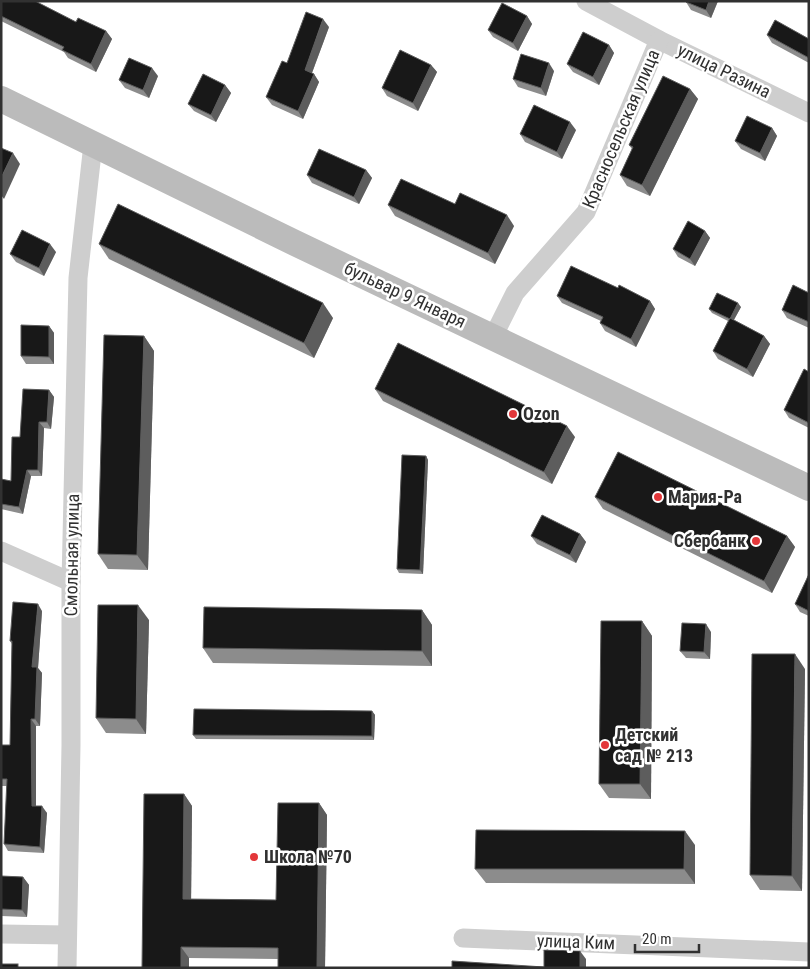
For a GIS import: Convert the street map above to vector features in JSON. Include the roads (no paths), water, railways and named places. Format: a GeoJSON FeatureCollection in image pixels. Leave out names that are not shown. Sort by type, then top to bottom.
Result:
{"type":"FeatureCollection","features":[{"type":"Feature","properties":{"kind":"main road","name":"бульвар 9 Января"},"geometry":{"type":"LineString","coordinates":[[1,99],[295,243],[809,488]]}},
{"type":"Feature","properties":{"kind":"street","name":"улица Разина"},"geometry":{"type":"LineString","coordinates":[[586,1],[659,40],[809,113]]}},
{"type":"Feature","properties":{"kind":"street","name":"Красносельская улица"},"geometry":{"type":"LineString","coordinates":[[493,337],[516,293],[586,212],[659,40]]}},
{"type":"Feature","properties":{"kind":"street","name":"Смольная улица"},"geometry":{"type":"LineString","coordinates":[[67,968],[72,745],[71,582],[78,278],[93,144]]}},
{"type":"Feature","properties":{"kind":"street"},"geometry":{"type":"LineString","coordinates":[[1,551],[71,582]]}},
{"type":"Feature","properties":{"kind":"street"},"geometry":{"type":"LineString","coordinates":[[1,934],[67,935]]}},
{"type":"Feature","properties":{"kind":"street","name":"улица Ким"},"geometry":{"type":"LineString","coordinates":[[463,938],[809,952]]}},
{"type":"Feature","properties":{"kind":"place","name":"Ozon"},"geometry":{"type":"Point","coordinates":[513,414]}},
{"type":"Feature","properties":{"kind":"place","name":"Мария-Ра"},"geometry":{"type":"Point","coordinates":[658,497]}},
{"type":"Feature","properties":{"kind":"place","name":"Сбербанк"},"geometry":{"type":"Point","coordinates":[756,541]}},
{"type":"Feature","properties":{"kind":"place","name":"Детский сад № 213"},"geometry":{"type":"Point","coordinates":[605,745]}},
{"type":"Feature","properties":{"kind":"place","name":"Школа №70"},"geometry":{"type":"Point","coordinates":[254,857]}}]}
